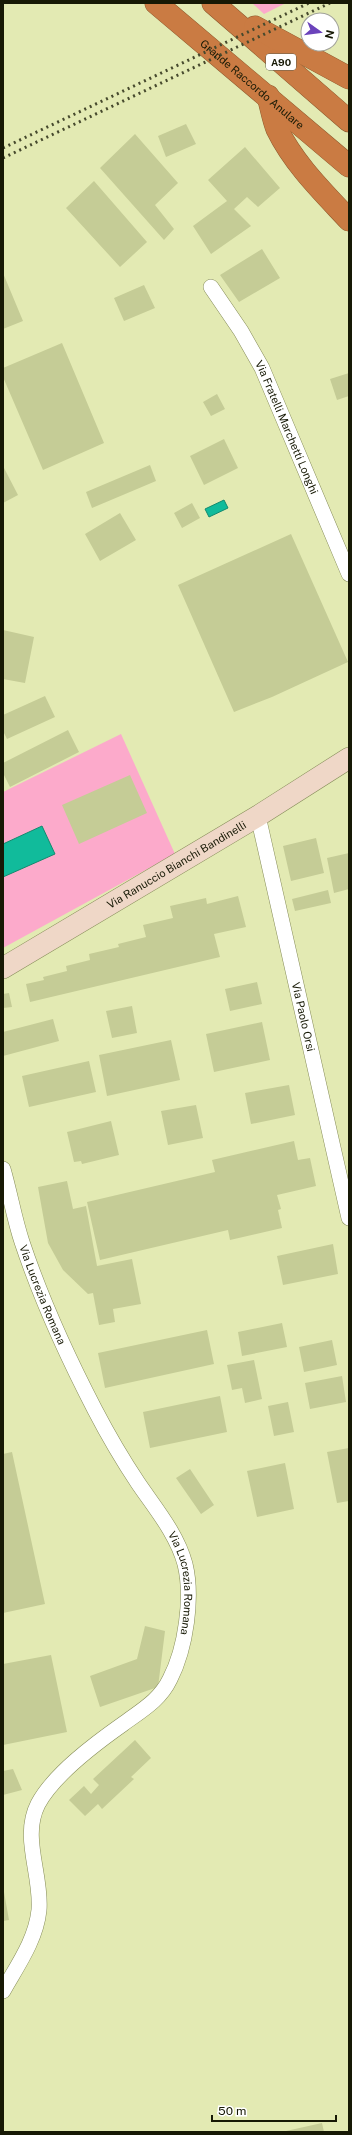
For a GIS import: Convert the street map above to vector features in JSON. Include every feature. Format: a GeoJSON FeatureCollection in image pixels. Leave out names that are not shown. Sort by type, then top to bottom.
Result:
{"type":"FeatureCollection","features":[{"type":"Feature","properties":{"kind":"highway","name":"Grande Raccordo Anulare"},"geometry":{"type":"LineString","coordinates":[[156,3],[268,96],[349,166]]}},
{"type":"Feature","properties":{"kind":"highway"},"geometry":{"type":"LineString","coordinates":[[214,4],[349,78]]}},
{"type":"Feature","properties":{"kind":"highway","name":"A90"},"geometry":{"type":"LineString","coordinates":[[214,4],[349,121]]}},
{"type":"Feature","properties":{"kind":"highway"},"geometry":{"type":"LineString","coordinates":[[268,96],[276,127],[287,147],[317,185],[349,220]]}},
{"type":"Feature","properties":{"kind":"street","name":"Via Fratelli Marchetti Longhi"},"geometry":{"type":"LineString","coordinates":[[211,287],[241,331],[262,368],[349,574]]}},
{"type":"Feature","properties":{"kind":"street","name":"Via Ranuccio Bianchi Bandinelli"},"geometry":{"type":"LineString","coordinates":[[3,968],[258,816],[349,758]]}},
{"type":"Feature","properties":{"kind":"street","name":"Via Paolo Orsi"},"geometry":{"type":"LineString","coordinates":[[258,816],[349,1218]]}},
{"type":"Feature","properties":{"kind":"street","name":"Via Lucrezia Romana"},"geometry":{"type":"LineString","coordinates":[[3,1169],[22,1242],[66,1349],[110,1437],[175,1538],[185,1564],[187,1587],[183,1638],[174,1670],[165,1688],[151,1704],[117,1729],[72,1766],[51,1786],[38,1804],[31,1828],[39,1893],[38,1916],[28,1946],[3,1991]]}},
{"type":"Feature","properties":{"kind":"shaded area"},"geometry":{"type":"Polygon","coordinates":[[[252,3],[286,3],[264,14],[252,3]]]}},
{"type":"Feature","properties":{"kind":"shaded area"},"geometry":{"type":"Polygon","coordinates":[[[121,734],[175,854],[3,948],[3,792],[121,734]]]}},
{"type":"Feature","properties":{"kind":"water"},"geometry":{"type":"Polygon","coordinates":[[[224,500],[228,508],[209,517],[205,509],[224,500]]]}},
{"type":"Feature","properties":{"kind":"water"},"geometry":{"type":"Polygon","coordinates":[[[42,826],[55,854],[3,877],[3,844],[42,826]]]}},
{"type":"Feature","properties":{"kind":"building"},"geometry":{"type":"Polygon","coordinates":[[[186,124],[196,144],[166,157],[158,136],[186,124]]]}},
{"type":"Feature","properties":{"kind":"building"},"geometry":{"type":"Polygon","coordinates":[[[135,134],[178,183],[155,205],[174,229],[164,240],[100,168],[135,134]]]}},
{"type":"Feature","properties":{"kind":"building"},"geometry":{"type":"Polygon","coordinates":[[[245,147],[280,188],[258,207],[247,197],[234,209],[251,226],[211,254],[193,226],[227,201],[208,180],[245,147]]]}},
{"type":"Feature","properties":{"kind":"building"},"geometry":{"type":"Polygon","coordinates":[[[94,181],[147,242],[120,267],[66,208],[94,181]]]}},
{"type":"Feature","properties":{"kind":"building"},"geometry":{"type":"Polygon","coordinates":[[[262,249],[280,278],[239,302],[220,275],[262,249]]]}},
{"type":"Feature","properties":{"kind":"building"},"geometry":{"type":"Polygon","coordinates":[[[3,273],[23,321],[3,329],[3,273]]]}},
{"type":"Feature","properties":{"kind":"building"},"geometry":{"type":"Polygon","coordinates":[[[144,285],[155,308],[124,321],[114,298],[144,285]]]}},
{"type":"Feature","properties":{"kind":"building"},"geometry":{"type":"Polygon","coordinates":[[[62,343],[104,443],[43,470],[3,377],[3,368],[62,343]]]}},
{"type":"Feature","properties":{"kind":"building"},"geometry":{"type":"Polygon","coordinates":[[[349,373],[349,396],[337,400],[330,379],[349,373]]]}},
{"type":"Feature","properties":{"kind":"building"},"geometry":{"type":"Polygon","coordinates":[[[217,394],[225,409],[211,416],[203,402],[217,394]]]}},
{"type":"Feature","properties":{"kind":"building"},"geometry":{"type":"Polygon","coordinates":[[[224,439],[238,468],[204,485],[190,456],[224,439]]]}},
{"type":"Feature","properties":{"kind":"building"},"geometry":{"type":"Polygon","coordinates":[[[150,465],[156,481],[92,508],[86,492],[150,465]]]}},
{"type":"Feature","properties":{"kind":"building"},"geometry":{"type":"Polygon","coordinates":[[[3,466],[18,495],[3,503],[3,466]]]}},
{"type":"Feature","properties":{"kind":"building"},"geometry":{"type":"Polygon","coordinates":[[[192,503],[200,518],[182,528],[174,513],[192,503]]]}},
{"type":"Feature","properties":{"kind":"building"},"geometry":{"type":"Polygon","coordinates":[[[120,513],[136,540],[100,561],[85,534],[120,513]]]}},
{"type":"Feature","properties":{"kind":"building"},"geometry":{"type":"Polygon","coordinates":[[[291,534],[348,662],[272,697],[234,712],[178,585],[291,534]]]}},
{"type":"Feature","properties":{"kind":"building"},"geometry":{"type":"Polygon","coordinates":[[[3,630],[34,637],[25,683],[3,679],[3,630]]]}},
{"type":"Feature","properties":{"kind":"building"},"geometry":{"type":"Polygon","coordinates":[[[45,696],[55,717],[7,739],[3,731],[3,715],[45,696]]]}},
{"type":"Feature","properties":{"kind":"building"},"geometry":{"type":"Polygon","coordinates":[[[68,730],[79,752],[10,787],[3,773],[3,763],[68,730]]]}},
{"type":"Feature","properties":{"kind":"building"},"geometry":{"type":"Polygon","coordinates":[[[130,775],[147,813],[79,844],[62,805],[130,775]]]}},
{"type":"Feature","properties":{"kind":"building"},"geometry":{"type":"Polygon","coordinates":[[[316,838],[324,873],[291,881],[283,846],[316,838]]]}},
{"type":"Feature","properties":{"kind":"building"},"geometry":{"type":"Polygon","coordinates":[[[349,853],[349,889],[334,893],[327,858],[349,853]]]}},
{"type":"Feature","properties":{"kind":"building"},"geometry":{"type":"Polygon","coordinates":[[[328,890],[331,903],[295,911],[292,899],[328,890]]]}},
{"type":"Feature","properties":{"kind":"building"},"geometry":{"type":"Polygon","coordinates":[[[238,896],[246,927],[214,934],[220,957],[30,1002],[26,984],[44,980],[43,977],[67,971],[66,966],[90,960],[89,954],[119,947],[118,944],[146,937],[143,925],[173,918],[170,906],[206,898],[207,904],[238,896]]]}},
{"type":"Feature","properties":{"kind":"building"},"geometry":{"type":"Polygon","coordinates":[[[257,982],[262,1004],[230,1011],[225,989],[257,982]]]}},
{"type":"Feature","properties":{"kind":"building"},"geometry":{"type":"Polygon","coordinates":[[[9,993],[12,1007],[3,1008],[3,994],[9,993]]]}},
{"type":"Feature","properties":{"kind":"building"},"geometry":{"type":"Polygon","coordinates":[[[132,1006],[137,1033],[112,1038],[106,1011],[132,1006]]]}},
{"type":"Feature","properties":{"kind":"building"},"geometry":{"type":"Polygon","coordinates":[[[53,1019],[59,1041],[3,1056],[3,1032],[53,1019]]]}},
{"type":"Feature","properties":{"kind":"building"},"geometry":{"type":"Polygon","coordinates":[[[262,1022],[270,1060],[214,1072],[206,1034],[262,1022]]]}},
{"type":"Feature","properties":{"kind":"building"},"geometry":{"type":"Polygon","coordinates":[[[171,1040],[180,1080],[107,1096],[99,1055],[171,1040]]]}},
{"type":"Feature","properties":{"kind":"building"},"geometry":{"type":"Polygon","coordinates":[[[89,1061],[96,1092],[29,1107],[22,1076],[89,1061]]]}},
{"type":"Feature","properties":{"kind":"building"},"geometry":{"type":"Polygon","coordinates":[[[289,1085],[295,1115],[251,1124],[245,1093],[289,1085]]]}},
{"type":"Feature","properties":{"kind":"building"},"geometry":{"type":"Polygon","coordinates":[[[196,1105],[203,1138],[168,1145],[161,1111],[196,1105]]]}},
{"type":"Feature","properties":{"kind":"building"},"geometry":{"type":"Polygon","coordinates":[[[111,1121],[119,1155],[82,1164],[81,1161],[74,1162],[67,1132],[111,1121]]]}},
{"type":"Feature","properties":{"kind":"building"},"geometry":{"type":"Polygon","coordinates":[[[294,1141],[298,1160],[310,1158],[316,1186],[277,1195],[281,1209],[278,1210],[282,1228],[230,1240],[228,1230],[100,1260],[87,1202],[215,1172],[212,1160],[294,1141]]]}},
{"type":"Feature","properties":{"kind":"building"},"geometry":{"type":"Polygon","coordinates":[[[67,1181],[73,1209],[86,1206],[97,1266],[132,1259],[141,1304],[113,1309],[115,1322],[99,1325],[93,1293],[88,1294],[63,1270],[48,1243],[38,1187],[67,1181]]]}},
{"type":"Feature","properties":{"kind":"building"},"geometry":{"type":"Polygon","coordinates":[[[333,1244],[338,1274],[283,1285],[277,1256],[333,1244]]]}},
{"type":"Feature","properties":{"kind":"building"},"geometry":{"type":"Polygon","coordinates":[[[282,1323],[287,1347],[242,1356],[238,1332],[282,1323]]]}},
{"type":"Feature","properties":{"kind":"building"},"geometry":{"type":"Polygon","coordinates":[[[207,1330],[214,1364],[105,1388],[98,1353],[207,1330]]]}},
{"type":"Feature","properties":{"kind":"building"},"geometry":{"type":"Polygon","coordinates":[[[332,1340],[337,1365],[304,1372],[299,1347],[332,1340]]]}},
{"type":"Feature","properties":{"kind":"building"},"geometry":{"type":"Polygon","coordinates":[[[254,1360],[262,1399],[245,1403],[242,1388],[232,1390],[227,1365],[254,1360]]]}},
{"type":"Feature","properties":{"kind":"building"},"geometry":{"type":"Polygon","coordinates":[[[342,1376],[346,1402],[310,1409],[305,1383],[342,1376]]]}},
{"type":"Feature","properties":{"kind":"building"},"geometry":{"type":"Polygon","coordinates":[[[220,1396],[227,1432],[150,1448],[143,1412],[220,1396]]]}},
{"type":"Feature","properties":{"kind":"building"},"geometry":{"type":"Polygon","coordinates":[[[288,1402],[294,1432],[274,1436],[268,1406],[288,1402]]]}},
{"type":"Feature","properties":{"kind":"building"},"geometry":{"type":"Polygon","coordinates":[[[349,1448],[349,1501],[337,1503],[327,1452],[349,1448]]]}},
{"type":"Feature","properties":{"kind":"building"},"geometry":{"type":"Polygon","coordinates":[[[12,1452],[45,1604],[3,1613],[3,1454],[12,1452]]]}},
{"type":"Feature","properties":{"kind":"building"},"geometry":{"type":"Polygon","coordinates":[[[285,1463],[294,1509],[257,1517],[247,1471],[285,1463]]]}},
{"type":"Feature","properties":{"kind":"building"},"geometry":{"type":"Polygon","coordinates":[[[190,1469],[214,1505],[201,1514],[176,1478],[190,1469]]]}},
{"type":"Feature","properties":{"kind":"building"},"geometry":{"type":"Polygon","coordinates":[[[145,1626],[165,1631],[158,1687],[100,1707],[90,1676],[137,1659],[145,1626]]]}},
{"type":"Feature","properties":{"kind":"building"},"geometry":{"type":"Polygon","coordinates":[[[51,1655],[67,1732],[3,1745],[3,1664],[51,1655]]]}},
{"type":"Feature","properties":{"kind":"building"},"geometry":{"type":"Polygon","coordinates":[[[135,1740],[151,1758],[131,1777],[134,1779],[102,1809],[98,1804],[85,1816],[69,1800],[84,1786],[91,1794],[99,1785],[93,1779],[135,1740]]]}},
{"type":"Feature","properties":{"kind":"building"},"geometry":{"type":"Polygon","coordinates":[[[13,1769],[22,1790],[3,1795],[3,1771],[13,1769]]]}},
{"type":"Feature","properties":{"kind":"building"},"geometry":{"type":"Polygon","coordinates":[[[4,1892],[9,1920],[3,1921],[3,1893],[4,1892]]]}},
{"type":"Feature","properties":{"kind":"building"},"geometry":{"type":"Polygon","coordinates":[[[322,2123],[324,2132],[286,2132],[286,2131],[322,2123]]]}},
{"type":"Feature","properties":{"kind":"railway"},"geometry":{"type":"LineString","coordinates":[[3,148],[309,3]]}},
{"type":"Feature","properties":{"kind":"railway"},"geometry":{"type":"LineString","coordinates":[[3,158],[330,3]]}}]}
